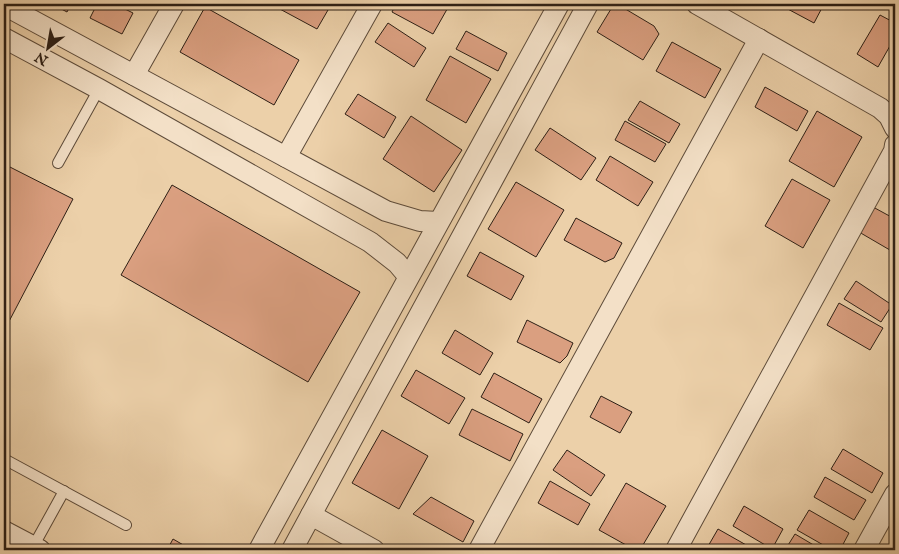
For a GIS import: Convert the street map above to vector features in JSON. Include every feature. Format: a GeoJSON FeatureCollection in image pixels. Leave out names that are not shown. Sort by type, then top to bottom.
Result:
{"type":"FeatureCollection","features":[{"type":"Feature","properties":{"kind":"street"},"geometry":{"type":"LineString","coordinates":[[134,75],[174,4]]}},
{"type":"Feature","properties":{"kind":"street"},"geometry":{"type":"LineString","coordinates":[[286,157],[372,4]]}},
{"type":"Feature","properties":{"kind":"street"},"geometry":{"type":"LineString","coordinates":[[259,550],[559,4]]}},
{"type":"Feature","properties":{"kind":"street"},"geometry":{"type":"LineString","coordinates":[[292,550],[588,4]]}},
{"type":"Feature","properties":{"kind":"street"},"geometry":{"type":"LineString","coordinates":[[697,4],[880,108],[890,116],[895,128]]}},
{"type":"Feature","properties":{"kind":"street"},"geometry":{"type":"LineString","coordinates":[[4,5],[386,211],[420,221],[438,222]]}},
{"type":"Feature","properties":{"kind":"street"},"geometry":{"type":"LineString","coordinates":[[4,38],[99,89],[370,242],[397,263],[408,276]]}},
{"type":"Feature","properties":{"kind":"street"},"geometry":{"type":"LineString","coordinates":[[479,550],[759,39]]}},
{"type":"Feature","properties":{"kind":"street"},"geometry":{"type":"LineString","coordinates":[[676,550],[895,145]]}},
{"type":"Feature","properties":{"kind":"street"},"geometry":{"type":"LineString","coordinates":[[864,550],[895,494]]}},
{"type":"Feature","properties":{"kind":"street"},"geometry":{"type":"LineString","coordinates":[[311,515],[374,550]]}},
{"type":"Feature","properties":{"kind":"street"},"geometry":{"type":"LineString","coordinates":[[4,531],[36,549]]}},
{"type":"Feature","properties":{"kind":"lane"},"geometry":{"type":"LineString","coordinates":[[58,163],[99,89]]}},
{"type":"Feature","properties":{"kind":"lane"},"geometry":{"type":"LineString","coordinates":[[4,459],[126,525]]}},
{"type":"Feature","properties":{"kind":"lane"},"geometry":{"type":"LineString","coordinates":[[36,549],[64,491]]}},
{"type":"Feature","properties":{"kind":"building"},"geometry":{"type":"Polygon","coordinates":[[[52,4],[71,4],[67,12],[52,4]]]}},
{"type":"Feature","properties":{"kind":"building"},"geometry":{"type":"Polygon","coordinates":[[[97,4],[115,4],[133,13],[122,34],[90,18],[97,4]]]}},
{"type":"Feature","properties":{"kind":"building"},"geometry":{"type":"Polygon","coordinates":[[[281,4],[317,4],[328,10],[317,29],[278,8],[281,4]]]}},
{"type":"Feature","properties":{"kind":"building"},"geometry":{"type":"Polygon","coordinates":[[[396,4],[450,4],[433,34],[392,12],[396,4]]]}},
{"type":"Feature","properties":{"kind":"building"},"geometry":{"type":"Polygon","coordinates":[[[614,4],[654,26],[659,34],[643,60],[597,32],[614,4]]]}},
{"type":"Feature","properties":{"kind":"building"},"geometry":{"type":"Polygon","coordinates":[[[786,4],[824,4],[814,23],[784,7],[786,4]]]}},
{"type":"Feature","properties":{"kind":"building"},"geometry":{"type":"Polygon","coordinates":[[[205,7],[299,60],[274,105],[180,52],[205,7]]]}},
{"type":"Feature","properties":{"kind":"building"},"geometry":{"type":"Polygon","coordinates":[[[880,15],[895,23],[895,37],[878,67],[857,54],[880,15]]]}},
{"type":"Feature","properties":{"kind":"building"},"geometry":{"type":"Polygon","coordinates":[[[388,23],[426,48],[414,67],[375,42],[388,23]]]}},
{"type":"Feature","properties":{"kind":"building"},"geometry":{"type":"Polygon","coordinates":[[[466,31],[507,53],[498,71],[456,49],[466,31]]]}},
{"type":"Feature","properties":{"kind":"building"},"geometry":{"type":"Polygon","coordinates":[[[672,42],[721,69],[705,98],[656,71],[672,42]]]}},
{"type":"Feature","properties":{"kind":"building"},"geometry":{"type":"Polygon","coordinates":[[[450,56],[491,79],[466,123],[426,100],[450,56]]]}},
{"type":"Feature","properties":{"kind":"building"},"geometry":{"type":"Polygon","coordinates":[[[765,87],[808,111],[797,131],[755,107],[765,87]]]}},
{"type":"Feature","properties":{"kind":"building"},"geometry":{"type":"Polygon","coordinates":[[[358,94],[396,117],[384,138],[345,114],[358,94]]]}},
{"type":"Feature","properties":{"kind":"building"},"geometry":{"type":"Polygon","coordinates":[[[640,101],[680,124],[669,143],[628,120],[640,101]]]}},
{"type":"Feature","properties":{"kind":"building"},"geometry":{"type":"Polygon","coordinates":[[[817,111],[862,137],[834,187],[789,161],[817,111]]]}},
{"type":"Feature","properties":{"kind":"building"},"geometry":{"type":"Polygon","coordinates":[[[411,116],[462,150],[434,192],[383,159],[411,116]]]}},
{"type":"Feature","properties":{"kind":"building"},"geometry":{"type":"Polygon","coordinates":[[[625,121],[666,144],[655,162],[615,140],[625,121]]]}},
{"type":"Feature","properties":{"kind":"building"},"geometry":{"type":"Polygon","coordinates":[[[550,128],[596,158],[581,180],[535,150],[550,128]]]}},
{"type":"Feature","properties":{"kind":"building"},"geometry":{"type":"Polygon","coordinates":[[[610,156],[653,182],[638,206],[596,180],[610,156]]]}},
{"type":"Feature","properties":{"kind":"building"},"geometry":{"type":"Polygon","coordinates":[[[4,164],[73,199],[4,331],[4,164]]]}},
{"type":"Feature","properties":{"kind":"building"},"geometry":{"type":"Polygon","coordinates":[[[792,179],[830,200],[803,248],[765,226],[792,179]]]}},
{"type":"Feature","properties":{"kind":"building"},"geometry":{"type":"Polygon","coordinates":[[[516,182],[564,210],[536,257],[488,229],[516,182]]]}},
{"type":"Feature","properties":{"kind":"building"},"geometry":{"type":"Polygon","coordinates":[[[172,185],[360,292],[308,382],[121,275],[172,185]]]}},
{"type":"Feature","properties":{"kind":"building"},"geometry":{"type":"Polygon","coordinates":[[[873,207],[895,219],[895,253],[859,232],[873,207]]]}},
{"type":"Feature","properties":{"kind":"building"},"geometry":{"type":"Polygon","coordinates":[[[576,218],[622,243],[614,258],[605,262],[564,240],[576,218]]]}},
{"type":"Feature","properties":{"kind":"building"},"geometry":{"type":"Polygon","coordinates":[[[480,252],[524,276],[511,300],[467,276],[480,252]]]}},
{"type":"Feature","properties":{"kind":"building"},"geometry":{"type":"Polygon","coordinates":[[[856,281],[892,305],[881,322],[844,299],[856,281]]]}},
{"type":"Feature","properties":{"kind":"building"},"geometry":{"type":"Polygon","coordinates":[[[839,303],[883,328],[870,350],[827,325],[839,303]]]}},
{"type":"Feature","properties":{"kind":"building"},"geometry":{"type":"Polygon","coordinates":[[[527,320],[573,343],[567,356],[560,363],[517,342],[527,320]]]}},
{"type":"Feature","properties":{"kind":"building"},"geometry":{"type":"Polygon","coordinates":[[[455,330],[493,353],[480,375],[442,353],[455,330]]]}},
{"type":"Feature","properties":{"kind":"building"},"geometry":{"type":"Polygon","coordinates":[[[416,370],[465,398],[449,424],[401,396],[416,370]]]}},
{"type":"Feature","properties":{"kind":"building"},"geometry":{"type":"Polygon","coordinates":[[[494,373],[542,399],[529,423],[481,397],[494,373]]]}},
{"type":"Feature","properties":{"kind":"building"},"geometry":{"type":"Polygon","coordinates":[[[601,396],[632,412],[620,433],[590,417],[601,396]]]}},
{"type":"Feature","properties":{"kind":"building"},"geometry":{"type":"Polygon","coordinates":[[[472,409],[523,434],[510,461],[459,435],[472,409]]]}},
{"type":"Feature","properties":{"kind":"building"},"geometry":{"type":"Polygon","coordinates":[[[382,430],[428,456],[399,509],[352,483],[382,430]]]}},
{"type":"Feature","properties":{"kind":"building"},"geometry":{"type":"Polygon","coordinates":[[[843,449],[883,473],[872,493],[831,469],[843,449]]]}},
{"type":"Feature","properties":{"kind":"building"},"geometry":{"type":"Polygon","coordinates":[[[567,450],[605,475],[591,496],[553,470],[567,450]]]}},
{"type":"Feature","properties":{"kind":"building"},"geometry":{"type":"Polygon","coordinates":[[[825,477],[866,500],[854,520],[814,497],[825,477]]]}},
{"type":"Feature","properties":{"kind":"building"},"geometry":{"type":"Polygon","coordinates":[[[550,481],[590,504],[578,525],[538,503],[550,481]]]}},
{"type":"Feature","properties":{"kind":"building"},"geometry":{"type":"Polygon","coordinates":[[[626,483],[666,506],[640,550],[635,550],[599,530],[626,483]]]}},
{"type":"Feature","properties":{"kind":"building"},"geometry":{"type":"Polygon","coordinates":[[[431,497],[474,521],[463,542],[413,514],[431,497]]]}},
{"type":"Feature","properties":{"kind":"building"},"geometry":{"type":"Polygon","coordinates":[[[744,506],[783,529],[772,549],[733,526],[744,506]]]}},
{"type":"Feature","properties":{"kind":"building"},"geometry":{"type":"Polygon","coordinates":[[[809,510],[849,533],[840,550],[832,550],[797,530],[809,510]]]}},
{"type":"Feature","properties":{"kind":"building"},"geometry":{"type":"Polygon","coordinates":[[[718,529],[755,550],[711,550],[707,548],[718,529]]]}},
{"type":"Feature","properties":{"kind":"building"},"geometry":{"type":"Polygon","coordinates":[[[795,534],[822,550],[785,550],[795,534]]]}},
{"type":"Feature","properties":{"kind":"building"},"geometry":{"type":"Polygon","coordinates":[[[173,539],[192,550],[167,550],[173,539]]]}}]}
